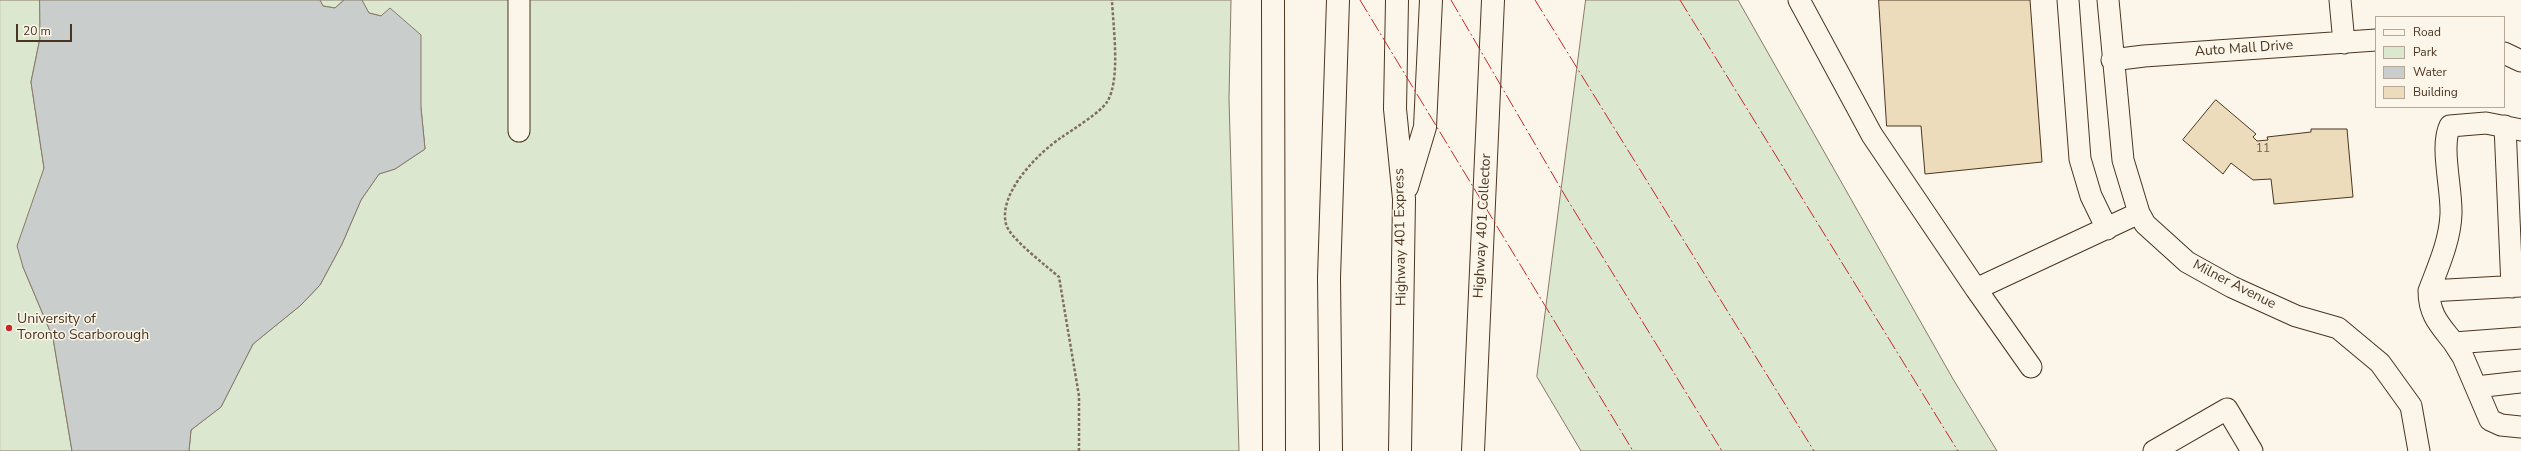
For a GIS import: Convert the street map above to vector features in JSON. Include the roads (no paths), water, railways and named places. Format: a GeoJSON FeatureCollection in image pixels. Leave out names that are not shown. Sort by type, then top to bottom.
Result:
{"type":"FeatureCollection","features":[{"type":"Feature","properties":{"kind":"highway"},"geometry":{"type":"LineString","coordinates":[[1260,0],[1272,84]]}},
{"type":"Feature","properties":{"kind":"highway"},"geometry":{"type":"LineString","coordinates":[[1273,0],[1274,451]]}},
{"type":"Feature","properties":{"kind":"highway"},"geometry":{"type":"LineString","coordinates":[[1324,0],[1331,451]]}},
{"type":"Feature","properties":{"kind":"highway"},"geometry":{"type":"LineString","coordinates":[[1329,278],[1338,0]]}},
{"type":"Feature","properties":{"kind":"highway","name":"Highway 401 Express"},"geometry":{"type":"LineString","coordinates":[[1397,0],[1395,109],[1404,199],[1400,451]]}},
{"type":"Feature","properties":{"kind":"highway"},"geometry":{"type":"LineString","coordinates":[[1404,199],[1425,127],[1431,0]]}},
{"type":"Feature","properties":{"kind":"highway","name":"Highway 401 Collector"},"geometry":{"type":"LineString","coordinates":[[1473,451],[1493,0]]}},
{"type":"Feature","properties":{"kind":"street"},"geometry":{"type":"LineString","coordinates":[[519,131],[520,0]]}},
{"type":"Feature","properties":{"kind":"street"},"geometry":{"type":"LineString","coordinates":[[1799,0],[1872,135],[1976,289],[2031,367]]}},
{"type":"Feature","properties":{"kind":"street"},"geometry":{"type":"LineString","coordinates":[[2068,0],[2080,160],[2090,196],[2107,228]]}},
{"type":"Feature","properties":{"kind":"street","name":"Milner Avenue"},"geometry":{"type":"LineString","coordinates":[[2108,0],[2112,60],[2123,160],[2139,213],[2145,224],[2187,262],[2232,287],[2296,316],[2338,328],[2380,363],[2411,406],[2419,451]]}},
{"type":"Feature","properties":{"kind":"street"},"geometry":{"type":"LineString","coordinates":[[2340,0],[2344,43]]}},
{"type":"Feature","properties":{"kind":"street","name":"Auto Mall Drive"},"geometry":{"type":"LineString","coordinates":[[2112,60],[2144,56],[2375,40]]}},
{"type":"Feature","properties":{"kind":"street"},"geometry":{"type":"LineString","coordinates":[[2505,53],[2521,61]]}},
{"type":"Feature","properties":{"kind":"street"},"geometry":{"type":"LineString","coordinates":[[2429,291],[2517,286],[2513,128],[2486,123],[2450,126],[2446,135],[2451,215],[2448,236],[2429,291],[2429,306],[2433,315],[2454,343],[2476,387],[2490,420],[2500,425],[2521,427]]}},
{"type":"Feature","properties":{"kind":"street"},"geometry":{"type":"LineString","coordinates":[[1976,289],[2139,213]]}},
{"type":"Feature","properties":{"kind":"street"},"geometry":{"type":"LineString","coordinates":[[2454,343],[2521,338]]}},
{"type":"Feature","properties":{"kind":"street"},"geometry":{"type":"LineString","coordinates":[[2476,387],[2521,382]]}},
{"type":"Feature","properties":{"kind":"street"},"geometry":{"type":"LineString","coordinates":[[2154,451],[2227,409],[2252,451]]}},
{"type":"Feature","properties":{"kind":"water"},"geometry":{"type":"Polygon","coordinates":[[[40,0],[320,0],[323,6],[335,8],[344,0],[362,0],[369,13],[381,16],[390,8],[421,35],[421,108],[425,149],[395,169],[379,174],[361,200],[342,244],[320,285],[301,305],[253,344],[221,407],[191,430],[189,451],[72,451],[53,338],[23,267],[17,246],[44,168],[31,82],[40,38],[40,0]]]}},
{"type":"Feature","properties":{"kind":"place","name":"University of Toronto Scarborough"},"geometry":{"type":"Point","coordinates":[9,328]}}]}
